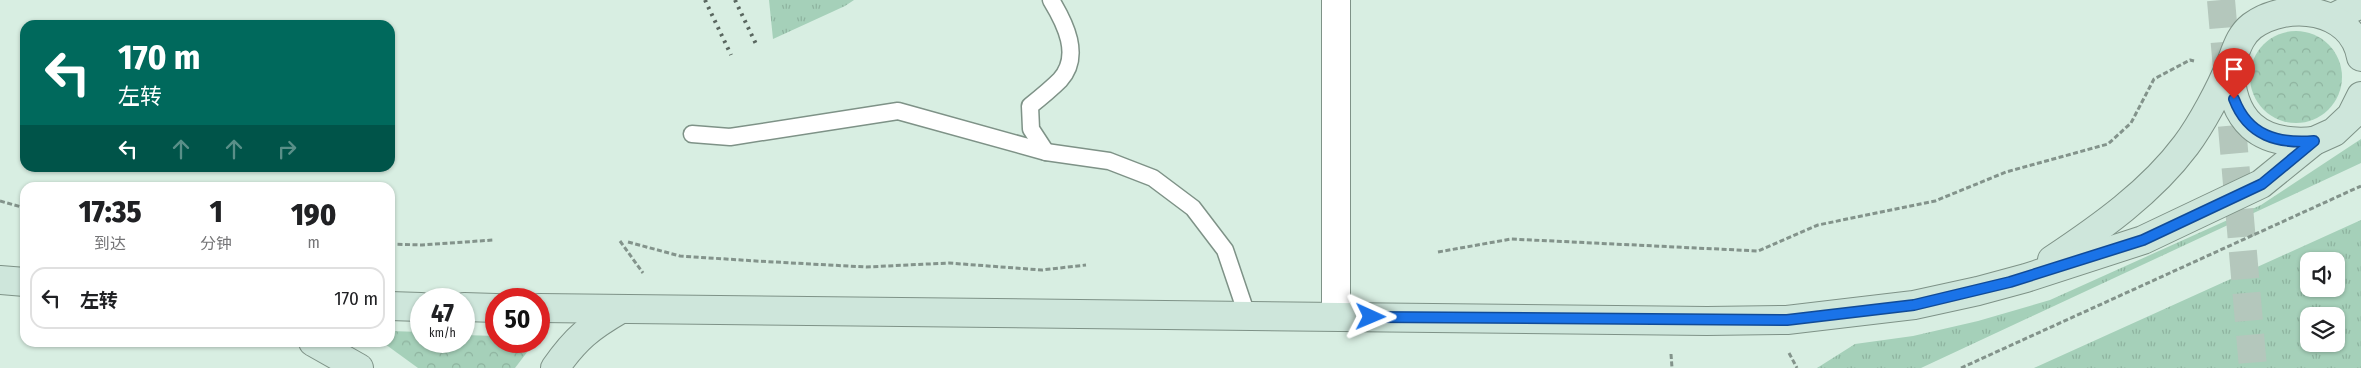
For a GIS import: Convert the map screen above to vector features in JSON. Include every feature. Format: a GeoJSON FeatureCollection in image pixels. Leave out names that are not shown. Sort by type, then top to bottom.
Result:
{"type":"FeatureCollection","features":[{"type":"Feature","properties":{"kind":"main road"},"geometry":{"type":"LineString","coordinates":[[2332,18],[2361,4]]}},
{"type":"Feature","properties":{"kind":"main road"},"geometry":{"type":"LineString","coordinates":[[2026,278],[2100,227],[2159,176],[2187,144],[2230,66],[2237,45],[2250,27],[2269,14],[2290,9],[2312,10],[2332,18],[2349,33],[2361,57]]}},
{"type":"Feature","properties":{"kind":"main road"},"geometry":{"type":"LineString","coordinates":[[2230,66],[2231,88],[2238,109],[2252,126],[2271,138],[2292,143],[2314,141]]}},
{"type":"Feature","properties":{"kind":"main road"},"geometry":{"type":"LineString","coordinates":[[550,308],[1787,320],[1914,305],[1978,291],[2026,278],[2143,240],[2262,184],[2314,141],[2334,132],[2351,116],[2361,96]]}},
{"type":"Feature","properties":{"kind":"main road"},"geometry":{"type":"LineString","coordinates":[[0,280],[20,282]]}},
{"type":"Feature","properties":{"kind":"main road"},"geometry":{"type":"LineString","coordinates":[[395,306],[410,307]]}},
{"type":"Feature","properties":{"kind":"main road"},"geometry":{"type":"LineString","coordinates":[[555,368],[567,351],[592,326],[622,309]]}},
{"type":"Feature","properties":{"kind":"main road"},"geometry":{"type":"LineString","coordinates":[[322,347],[360,368]]}},
{"type":"Feature","properties":{"kind":"street"},"geometry":{"type":"LineString","coordinates":[[1336,0],[1336,316]]}},
{"type":"Feature","properties":{"kind":"lane"},"geometry":{"type":"LineString","coordinates":[[1046,152],[1031,129],[1030,106],[1062,78],[1072,54],[1064,20],[1052,0]]}},
{"type":"Feature","properties":{"kind":"lane"},"geometry":{"type":"LineString","coordinates":[[692,134],[730,137],[898,111],[1046,152],[1109,161],[1154,178],[1193,208],[1225,250],[1247,315]]}},
{"type":"Feature","properties":{"kind":"path"},"geometry":{"type":"LineString","coordinates":[[1438,252],[1511,239],[1758,251],[1818,225],[1935,201],[2006,172],[2108,144],[2131,123],[2154,79],[2190,60]]}},
{"type":"Feature","properties":{"kind":"path"},"geometry":{"type":"LineString","coordinates":[[1961,368],[2361,186]]}},
{"type":"Feature","properties":{"kind":"path"},"geometry":{"type":"LineString","coordinates":[[0,201],[20,207]]}},
{"type":"Feature","properties":{"kind":"path"},"geometry":{"type":"LineString","coordinates":[[395,244],[422,245],[493,240]]}},
{"type":"Feature","properties":{"kind":"path"},"geometry":{"type":"LineString","coordinates":[[620,241],[641,272],[649,273]]}},
{"type":"Feature","properties":{"kind":"path"},"geometry":{"type":"LineString","coordinates":[[628,242],[680,256],[866,267],[949,263],[1042,270],[1086,265]]}},
{"type":"Feature","properties":{"kind":"path"},"geometry":{"type":"LineString","coordinates":[[1789,353],[1797,368]]}},
{"type":"Feature","properties":{"kind":"green space"},"geometry":{"type":"Polygon","coordinates":[[[769,0],[854,0],[845,6],[773,39],[769,0]]]}},
{"type":"Feature","properties":{"kind":"green space"},"geometry":{"type":"Polygon","coordinates":[[[2296,31],[2314,34],[2329,44],[2339,59],[2342,77],[2339,95],[2329,110],[2314,120],[2296,123],[2278,120],[2263,110],[2253,95],[2250,77],[2253,59],[2263,44],[2278,34],[2296,31]]]}},
{"type":"Feature","properties":{"kind":"green space"},"geometry":{"type":"Polygon","coordinates":[[[2361,139],[2361,163],[1921,368],[1817,368],[1855,344],[1913,336],[1978,321],[2050,300],[2261,205],[2361,139]]]}},
{"type":"Feature","properties":{"kind":"green space"},"geometry":{"type":"Polygon","coordinates":[[[2361,220],[2361,368],[2034,368],[2361,220]]]}},
{"type":"Feature","properties":{"kind":"green space"},"geometry":{"type":"Polygon","coordinates":[[[395,331],[410,332],[410,353],[475,353],[475,335],[485,336],[485,353],[526,353],[515,368],[418,368],[389,347],[395,347],[395,331]]]}},
{"type":"Feature","properties":{"kind":"tunnel"},"geometry":{"type":"LineString","coordinates":[[2221,0],[2253,368]]}},
{"type":"Feature","properties":{"kind":"railway"},"geometry":{"type":"LineString","coordinates":[[705,0],[731,55]]}},
{"type":"Feature","properties":{"kind":"railway"},"geometry":{"type":"LineString","coordinates":[[735,0],[756,44]]}},
{"type":"Feature","properties":{"kind":"route"},"geometry":{"type":"LineString","coordinates":[[1371,317],[1707,321],[1787,320],[1914,305],[1978,291],[2026,278],[2143,240],[2262,184],[2314,141],[2292,143],[2271,138],[2252,126],[2238,109],[2234,99]]}}]}
